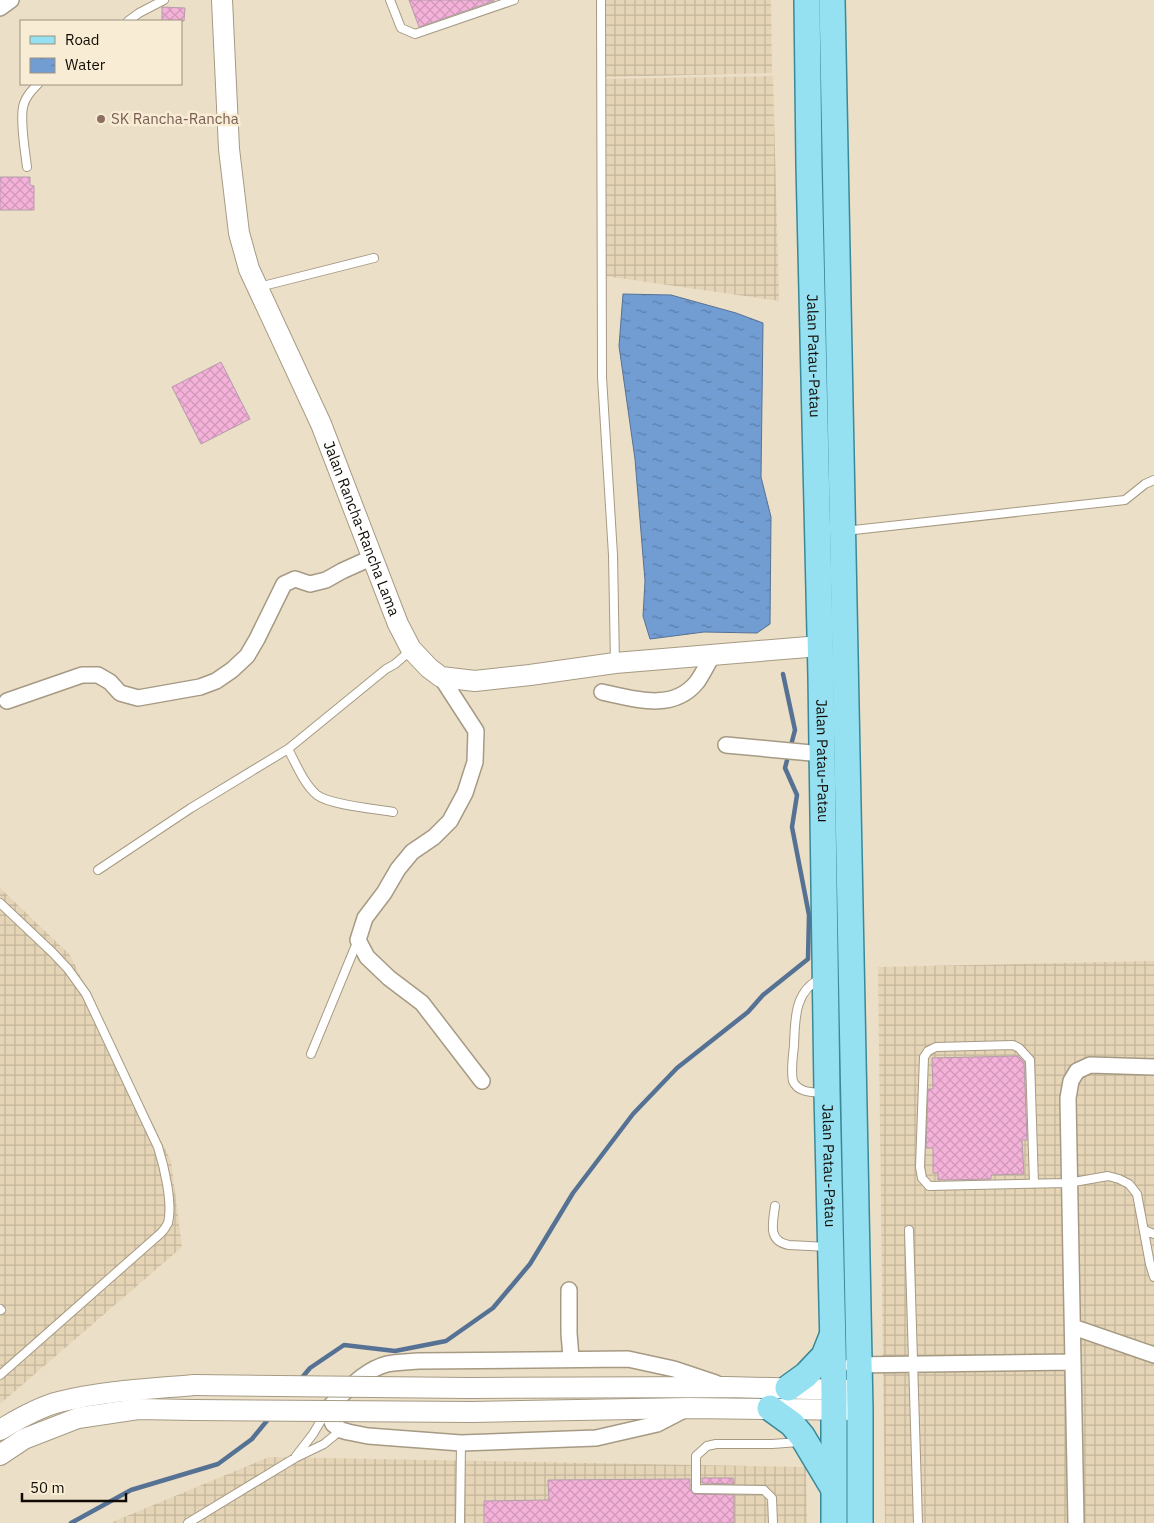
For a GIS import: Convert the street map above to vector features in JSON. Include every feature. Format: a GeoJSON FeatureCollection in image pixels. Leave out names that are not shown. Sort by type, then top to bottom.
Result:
{"type":"FeatureCollection","features":[{"type":"Feature","properties":{"kind":"main road","name":"Jalan Patau-Patau"},"geometry":{"type":"LineString","coordinates":[[806,0],[834,1399],[834,1523]]}},
{"type":"Feature","properties":{"kind":"main road","name":"Jalan Patau-Patau"},"geometry":{"type":"LineString","coordinates":[[832,0],[860,1400],[860,1523]]}},
{"type":"Feature","properties":{"kind":"main road"},"geometry":{"type":"LineString","coordinates":[[788,1388],[806,1375],[824,1356],[832,1335]]}},
{"type":"Feature","properties":{"kind":"main road"},"geometry":{"type":"LineString","coordinates":[[770,1408],[792,1424],[806,1441],[833,1488]]}},
{"type":"Feature","properties":{"kind":"street"},"geometry":{"type":"LineString","coordinates":[[0,8],[11,0]]}},
{"type":"Feature","properties":{"kind":"street","name":"Jalan Rancha-Rancha Lama"},"geometry":{"type":"LineString","coordinates":[[222,0],[229,149],[239,232],[248,269],[320,424],[398,624],[411,649],[429,668],[441,677]]}},
{"type":"Feature","properties":{"kind":"street"},"geometry":{"type":"LineString","coordinates":[[7,701],[82,675],[98,675],[110,682],[120,692],[138,698],[200,687],[216,681],[247,656],[284,584],[295,579],[310,584],[326,580],[373,558]]}},
{"type":"Feature","properties":{"kind":"street"},"geometry":{"type":"LineString","coordinates":[[441,677],[475,681],[530,676],[615,664],[820,646]]}},
{"type":"Feature","properties":{"kind":"street"},"geometry":{"type":"LineString","coordinates":[[602,692],[645,701],[664,702],[682,696],[696,683],[713,655]]}},
{"type":"Feature","properties":{"kind":"street"},"geometry":{"type":"LineString","coordinates":[[441,677],[476,731],[476,762],[465,794],[450,821],[434,837],[412,852],[398,869],[384,894],[365,918],[358,940],[367,957],[372,962],[389,978],[422,1003],[482,1081]]}},
{"type":"Feature","properties":{"kind":"street"},"geometry":{"type":"LineString","coordinates":[[726,745],[822,754]]}},
{"type":"Feature","properties":{"kind":"street"},"geometry":{"type":"LineString","coordinates":[[1076,1523],[1068,1183],[1068,1098],[1071,1081],[1077,1071],[1090,1065],[1154,1067]]}},
{"type":"Feature","properties":{"kind":"street"},"geometry":{"type":"LineString","coordinates":[[569,1290],[568,1333],[571,1358]]}},
{"type":"Feature","properties":{"kind":"street"},"geometry":{"type":"LineString","coordinates":[[1072,1328],[1154,1355]]}},
{"type":"Feature","properties":{"kind":"street"},"geometry":{"type":"LineString","coordinates":[[689,1408],[657,1424],[596,1438],[461,1443],[368,1436],[341,1430],[333,1424],[328,1409],[364,1375],[387,1364],[419,1360],[628,1359],[674,1370],[727,1387]]}},
{"type":"Feature","properties":{"kind":"street"},"geometry":{"type":"LineString","coordinates":[[833,1364],[1073,1362]]}},
{"type":"Feature","properties":{"kind":"street"},"geometry":{"type":"LineString","coordinates":[[0,1430],[18,1419],[58,1402],[111,1392],[194,1385],[468,1388],[788,1388],[834,1399]]}},
{"type":"Feature","properties":{"kind":"street"},"geometry":{"type":"LineString","coordinates":[[0,1455],[24,1439],[78,1418],[138,1409],[472,1412],[770,1408],[834,1399],[860,1400]]}},
{"type":"Feature","properties":{"kind":"lane"},"geometry":{"type":"LineString","coordinates":[[129,20],[164,0]]}},
{"type":"Feature","properties":{"kind":"lane"},"geometry":{"type":"LineString","coordinates":[[390,0],[401,28],[415,34],[514,0]]}},
{"type":"Feature","properties":{"kind":"lane"},"geometry":{"type":"LineString","coordinates":[[601,0],[602,376],[613,555],[615,664]]}},
{"type":"Feature","properties":{"kind":"lane"},"geometry":{"type":"LineString","coordinates":[[27,167],[23,108],[29,93],[37,85]]}},
{"type":"Feature","properties":{"kind":"lane"},"geometry":{"type":"LineString","coordinates":[[257,287],[374,258]]}},
{"type":"Feature","properties":{"kind":"lane"},"geometry":{"type":"LineString","coordinates":[[843,531],[1125,500],[1145,484],[1154,480]]}},
{"type":"Feature","properties":{"kind":"lane"},"geometry":{"type":"LineString","coordinates":[[98,870],[191,808],[288,749],[386,669],[395,664],[411,649]]}},
{"type":"Feature","properties":{"kind":"lane"},"geometry":{"type":"LineString","coordinates":[[288,749],[311,789],[319,797],[334,802],[393,812]]}},
{"type":"Feature","properties":{"kind":"lane"},"geometry":{"type":"LineString","coordinates":[[0,903],[53,953],[68,969],[86,994],[158,1147],[162,1158],[169,1209],[167,1225],[161,1233],[0,1375]]}},
{"type":"Feature","properties":{"kind":"lane"},"geometry":{"type":"LineString","coordinates":[[311,1054],[358,940]]}},
{"type":"Feature","properties":{"kind":"lane"},"geometry":{"type":"LineString","coordinates":[[826,977],[814,982],[807,988],[797,1006],[793,1054],[794,1081],[800,1089],[806,1092],[827,1093]]}},
{"type":"Feature","properties":{"kind":"lane"},"geometry":{"type":"LineString","coordinates":[[1034,1184],[1030,1060],[1026,1054],[1012,1045],[936,1046],[928,1051],[924,1057],[920,1167],[922,1178],[929,1186],[1034,1184],[1068,1183],[1108,1176],[1119,1179],[1129,1184],[1137,1194],[1154,1276]]}},
{"type":"Feature","properties":{"kind":"lane"},"geometry":{"type":"LineString","coordinates":[[775,1206],[772,1233],[778,1241],[789,1245],[830,1247]]}},
{"type":"Feature","properties":{"kind":"lane"},"geometry":{"type":"LineString","coordinates":[[909,1230],[918,1523]]}},
{"type":"Feature","properties":{"kind":"lane"},"geometry":{"type":"LineString","coordinates":[[1144,1230],[1154,1234]]}},
{"type":"Feature","properties":{"kind":"lane"},"geometry":{"type":"LineString","coordinates":[[295,1458],[313,1434],[328,1409]]}},
{"type":"Feature","properties":{"kind":"lane"},"geometry":{"type":"LineString","coordinates":[[188,1523],[295,1458],[324,1444],[341,1430]]}},
{"type":"Feature","properties":{"kind":"lane"},"geometry":{"type":"LineString","coordinates":[[773,1523],[772,1498],[764,1490],[696,1489],[696,1456],[707,1446],[716,1444],[772,1444],[806,1441]]}},
{"type":"Feature","properties":{"kind":"lane"},"geometry":{"type":"LineString","coordinates":[[460,1523],[461,1443]]}},
{"type":"Feature","properties":{"kind":"shaded area"},"geometry":{"type":"Polygon","coordinates":[[[603,0],[771,0],[772,73],[604,77],[603,0]]]}},
{"type":"Feature","properties":{"kind":"shaded area"},"geometry":{"type":"Polygon","coordinates":[[[773,76],[779,301],[605,276],[605,79],[773,76]]]}},
{"type":"Feature","properties":{"kind":"shaded area"},"geometry":{"type":"Polygon","coordinates":[[[0,888],[70,955],[171,1161],[182,1247],[0,1404],[0,888]]]}},
{"type":"Feature","properties":{"kind":"shaded area"},"geometry":{"type":"Polygon","coordinates":[[[1154,961],[1154,1523],[885,1523],[878,967],[1154,961]]]}},
{"type":"Feature","properties":{"kind":"shaded area"},"geometry":{"type":"Polygon","coordinates":[[[269,1457],[806,1467],[807,1523],[110,1523],[269,1457]]]}},
{"type":"Feature","properties":{"kind":"water"},"geometry":{"type":"Polygon","coordinates":[[[623,294],[671,295],[736,313],[763,323],[761,477],[771,517],[770,624],[757,633],[704,632],[650,639],[643,616],[645,581],[635,459],[619,346],[623,294]]]}},
{"type":"Feature","properties":{"kind":"building"},"geometry":{"type":"Polygon","coordinates":[[[409,0],[494,0],[494,1],[419,27],[409,0]]]}},
{"type":"Feature","properties":{"kind":"building"},"geometry":{"type":"Polygon","coordinates":[[[162,7],[185,8],[184,21],[162,20],[162,7]]]}},
{"type":"Feature","properties":{"kind":"building"},"geometry":{"type":"Polygon","coordinates":[[[0,177],[30,177],[30,185],[34,186],[34,210],[0,210],[0,177]]]}},
{"type":"Feature","properties":{"kind":"building"},"geometry":{"type":"Polygon","coordinates":[[[221,362],[250,419],[201,444],[172,387],[221,362]]]}},
{"type":"Feature","properties":{"kind":"building"},"geometry":{"type":"Polygon","coordinates":[[[1018,1056],[1024,1062],[1027,1140],[1022,1140],[1024,1174],[991,1175],[991,1179],[938,1180],[938,1173],[933,1173],[933,1148],[926,1148],[928,1089],[933,1089],[932,1058],[1018,1056]]]}},
{"type":"Feature","properties":{"kind":"building"},"geometry":{"type":"Polygon","coordinates":[[[702,1478],[733,1478],[734,1484],[702,1483],[702,1478]]]}},
{"type":"Feature","properties":{"kind":"building"},"geometry":{"type":"Polygon","coordinates":[[[690,1479],[690,1489],[694,1494],[734,1495],[734,1523],[484,1523],[484,1501],[549,1500],[548,1480],[690,1479]]]}},
{"type":"Feature","properties":{"kind":"waterway"},"geometry":{"type":"LineString","coordinates":[[300,1380],[310,1368],[344,1345],[395,1351],[446,1341],[493,1308],[530,1264],[573,1193],[633,1114],[677,1068],[748,1012],[763,995],[808,959],[809,915],[792,827],[797,795],[785,768],[795,730],[783,674]]}},
{"type":"Feature","properties":{"kind":"waterway"},"geometry":{"type":"LineString","coordinates":[[71,1523],[131,1490],[218,1464],[252,1439],[270,1417]]}},
{"type":"Feature","properties":{"kind":"place","name":"SK Rancha-Rancha"},"geometry":{"type":"Point","coordinates":[101,119]}}]}
